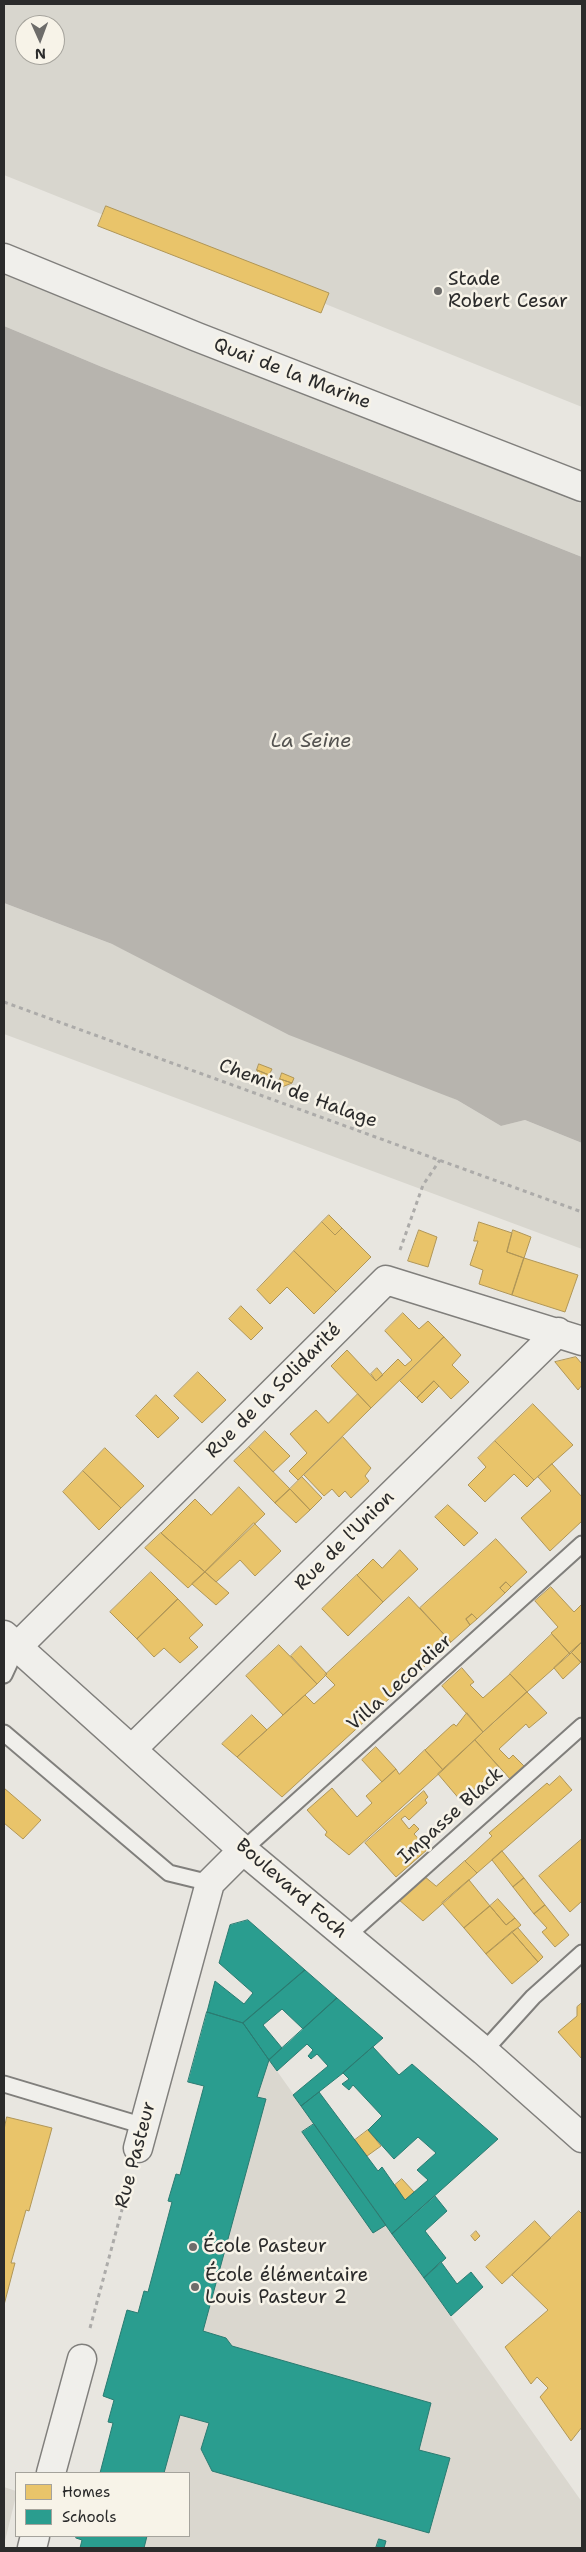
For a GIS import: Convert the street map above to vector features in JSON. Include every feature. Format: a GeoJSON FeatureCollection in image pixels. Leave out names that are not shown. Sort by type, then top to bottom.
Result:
{"type":"FeatureCollection","features":[{"type":"Feature","properties":{"kind":"street","name":"Quai de la Marine"},"geometry":{"type":"LineString","coordinates":[[4,258],[197,337],[582,487]]}},
{"type":"Feature","properties":{"kind":"street","name":"Rue de la Solidarité"},"geometry":{"type":"LineString","coordinates":[[10,1641],[386,1280],[570,1337]]}},
{"type":"Feature","properties":{"kind":"street","name":"Rue de l'Union"},"geometry":{"type":"LineString","coordinates":[[132,1749],[570,1337]]}},
{"type":"Feature","properties":{"kind":"street","name":"Boulevard Foch"},"geometry":{"type":"LineString","coordinates":[[10,1641],[243,1850],[484,2051],[582,2138]]}},
{"type":"Feature","properties":{"kind":"street","name":"Rue Pasteur"},"geometry":{"type":"LineString","coordinates":[[141,2137],[210,1883],[243,1850]]}},
{"type":"Feature","properties":{"kind":"street"},"geometry":{"type":"LineString","coordinates":[[52,2472],[82,2359]]}},
{"type":"Feature","properties":{"kind":"lane","name":"Villa Lecordier"},"geometry":{"type":"LineString","coordinates":[[243,1850],[582,1544]]}},
{"type":"Feature","properties":{"kind":"lane"},"geometry":{"type":"LineString","coordinates":[[4,1675],[10,1641]]}},
{"type":"Feature","properties":{"kind":"lane","name":"Impasse Black"},"geometry":{"type":"LineString","coordinates":[[346,1937],[582,1726]]}},
{"type":"Feature","properties":{"kind":"lane"},"geometry":{"type":"LineString","coordinates":[[4,1733],[168,1873],[210,1883]]}},
{"type":"Feature","properties":{"kind":"lane"},"geometry":{"type":"LineString","coordinates":[[484,2051],[533,1997],[582,1953]]}},
{"type":"Feature","properties":{"kind":"lane"},"geometry":{"type":"LineString","coordinates":[[4,2084],[141,2137]]}},
{"type":"Feature","properties":{"kind":"path","name":"Chemin de Halage"},"geometry":{"type":"LineString","coordinates":[[4,1002],[582,1212]]}},
{"type":"Feature","properties":{"kind":"path"},"geometry":{"type":"LineString","coordinates":[[406,1239],[423,1185],[440,1160]]}},
{"type":"Feature","properties":{"kind":"path","name":"Rue Pasteur"},"geometry":{"type":"LineString","coordinates":[[82,2359],[141,2137]]}},
{"type":"Feature","properties":{"kind":"shaded area","name":"Stade Robert Cesar"},"geometry":{"type":"Polygon","coordinates":[[[4,4],[582,4],[582,407],[4,175],[4,4]]]}},
{"type":"Feature","properties":{"kind":"shaded area"},"geometry":{"type":"Polygon","coordinates":[[[4,274],[582,504],[582,557],[102,367],[4,326],[4,274]]]}},
{"type":"Feature","properties":{"kind":"shaded area"},"geometry":{"type":"Polygon","coordinates":[[[4,903],[112,944],[457,1100],[501,1126],[525,1120],[582,1143],[582,1249],[4,1034],[4,903]]]}},
{"type":"Feature","properties":{"kind":"shaded area"},"geometry":{"type":"Polygon","coordinates":[[[207,2012],[243,2023],[582,2502],[582,2548],[80,2548],[82,2540],[76,2537],[190,2537],[190,2472],[100,2472],[113,2423],[114,2400],[103,2396],[127,2310],[138,2313],[144,2291],[148,2292],[172,2202],[168,2201],[176,2174],[180,2175],[204,2086],[188,2082],[207,2012]]]}},
{"type":"Feature","properties":{"kind":"shaded area"},"geometry":{"type":"Polygon","coordinates":[[[4,2487],[15,2491],[15,2500],[4,2545],[4,2487]]]}},
{"type":"Feature","properties":{"kind":"water","name":"La Seine"},"geometry":{"type":"Polygon","coordinates":[[[4,326],[102,367],[582,557],[582,1143],[525,1120],[501,1126],[457,1100],[289,1035],[112,944],[4,903],[4,326]]]}},
{"type":"Feature","properties":{"kind":"building: Homes"},"geometry":{"type":"Polygon","coordinates":[[[106,206],[329,293],[321,313],[98,226],[106,206]]]}},
{"type":"Feature","properties":{"kind":"building: Homes"},"geometry":{"type":"Polygon","coordinates":[[[259,1064],[272,1069],[269,1075],[257,1070],[259,1064]]]}},
{"type":"Feature","properties":{"kind":"building: Homes"},"geometry":{"type":"Polygon","coordinates":[[[257,1070],[269,1075],[267,1080],[262,1079],[257,1070]]]}},
{"type":"Feature","properties":{"kind":"building: Homes"},"geometry":{"type":"Polygon","coordinates":[[[282,1073],[294,1078],[292,1083],[280,1079],[282,1073]]]}},
{"type":"Feature","properties":{"kind":"building: Homes"},"geometry":{"type":"Polygon","coordinates":[[[280,1079],[292,1083],[282,1087],[277,1085],[280,1079]]]}},
{"type":"Feature","properties":{"kind":"building: Homes"},"geometry":{"type":"Polygon","coordinates":[[[329,1215],[342,1228],[335,1235],[322,1222],[329,1215]]]}},
{"type":"Feature","properties":{"kind":"building: Homes"},"geometry":{"type":"Polygon","coordinates":[[[322,1222],[335,1235],[342,1228],[371,1257],[336,1292],[294,1251],[322,1222]]]}},
{"type":"Feature","properties":{"kind":"building: Homes"},"geometry":{"type":"Polygon","coordinates":[[[479,1222],[512,1233],[507,1252],[524,1258],[512,1295],[479,1284],[483,1270],[470,1265],[478,1241],[474,1241],[479,1222]]]}},
{"type":"Feature","properties":{"kind":"building: Homes"},"geometry":{"type":"Polygon","coordinates":[[[419,1230],[437,1237],[428,1267],[408,1261],[419,1230]]]}},
{"type":"Feature","properties":{"kind":"building: Homes"},"geometry":{"type":"Polygon","coordinates":[[[513,1230],[531,1237],[524,1258],[507,1252],[513,1230]]]}},
{"type":"Feature","properties":{"kind":"building: Homes"},"geometry":{"type":"Polygon","coordinates":[[[294,1251],[336,1292],[314,1314],[287,1287],[270,1304],[257,1290],[294,1251]]]}},
{"type":"Feature","properties":{"kind":"building: Homes"},"geometry":{"type":"Polygon","coordinates":[[[524,1258],[578,1275],[565,1312],[512,1295],[524,1258]]]}},
{"type":"Feature","properties":{"kind":"building: Homes"},"geometry":{"type":"Polygon","coordinates":[[[241,1306],[263,1328],[251,1340],[229,1319],[241,1306]]]}},
{"type":"Feature","properties":{"kind":"building: Homes"},"geometry":{"type":"Polygon","coordinates":[[[403,1313],[419,1329],[428,1321],[444,1337],[371,1408],[331,1366],[347,1350],[376,1381],[398,1359],[405,1366],[412,1360],[385,1331],[403,1313]]]}},
{"type":"Feature","properties":{"kind":"building: Homes"},"geometry":{"type":"Polygon","coordinates":[[[444,1337],[461,1355],[452,1365],[469,1382],[451,1399],[434,1381],[417,1398],[400,1381],[444,1337]]]}},
{"type":"Feature","properties":{"kind":"building: Homes"},"geometry":{"type":"Polygon","coordinates":[[[576,1357],[582,1364],[582,1385],[578,1390],[555,1362],[576,1357]]]}},
{"type":"Feature","properties":{"kind":"building: Homes"},"geometry":{"type":"Polygon","coordinates":[[[377,1368],[383,1375],[376,1381],[371,1374],[377,1368]]]}},
{"type":"Feature","properties":{"kind":"building: Homes"},"geometry":{"type":"Polygon","coordinates":[[[198,1372],[226,1400],[202,1423],[174,1396],[198,1372]]]}},
{"type":"Feature","properties":{"kind":"building: Homes"},"geometry":{"type":"Polygon","coordinates":[[[434,1381],[439,1386],[422,1403],[417,1398],[434,1381]]]}},
{"type":"Feature","properties":{"kind":"building: Homes"},"geometry":{"type":"Polygon","coordinates":[[[358,1394],[371,1408],[298,1480],[289,1471],[307,1453],[290,1434],[316,1410],[328,1423],[358,1394]]]}},
{"type":"Feature","properties":{"kind":"building: Homes"},"geometry":{"type":"Polygon","coordinates":[[[156,1395],[179,1418],[158,1438],[136,1416],[156,1395]]]}},
{"type":"Feature","properties":{"kind":"building: Homes"},"geometry":{"type":"Polygon","coordinates":[[[533,1404],[573,1445],[534,1480],[495,1441],[533,1404]]]}},
{"type":"Feature","properties":{"kind":"building: Homes"},"geometry":{"type":"Polygon","coordinates":[[[265,1431],[290,1456],[273,1472],[249,1447],[265,1431]]]}},
{"type":"Feature","properties":{"kind":"building: Homes"},"geometry":{"type":"Polygon","coordinates":[[[343,1437],[371,1468],[365,1476],[369,1481],[351,1498],[345,1491],[339,1497],[332,1489],[324,1496],[304,1475],[343,1437]]]}},
{"type":"Feature","properties":{"kind":"building: Homes"},"geometry":{"type":"Polygon","coordinates":[[[495,1441],[534,1480],[527,1487],[514,1474],[485,1502],[468,1485],[486,1467],[478,1458],[495,1441]]]}},
{"type":"Feature","properties":{"kind":"building: Homes"},"geometry":{"type":"Polygon","coordinates":[[[249,1447],[290,1489],[275,1503],[234,1461],[249,1447]]]}},
{"type":"Feature","properties":{"kind":"building: Homes"},"geometry":{"type":"Polygon","coordinates":[[[105,1448],[144,1486],[121,1508],[83,1471],[105,1448]]]}},
{"type":"Feature","properties":{"kind":"building: Homes"},"geometry":{"type":"Polygon","coordinates":[[[552,1464],[582,1497],[582,1521],[550,1551],[521,1518],[551,1491],[538,1477],[552,1464]]]}},
{"type":"Feature","properties":{"kind":"building: Homes"},"geometry":{"type":"Polygon","coordinates":[[[83,1471],[121,1508],[99,1530],[63,1492],[83,1471]]]}},
{"type":"Feature","properties":{"kind":"building: Homes"},"geometry":{"type":"Polygon","coordinates":[[[302,1477],[322,1498],[310,1510],[290,1489],[302,1477]]]}},
{"type":"Feature","properties":{"kind":"building: Homes"},"geometry":{"type":"Polygon","coordinates":[[[239,1487],[265,1514],[205,1572],[161,1533],[195,1499],[211,1515],[239,1487]]]}},
{"type":"Feature","properties":{"kind":"building: Homes"},"geometry":{"type":"Polygon","coordinates":[[[290,1489],[310,1510],[296,1523],[275,1503],[290,1489]]]}},
{"type":"Feature","properties":{"kind":"building: Homes"},"geometry":{"type":"Polygon","coordinates":[[[448,1505],[478,1533],[464,1546],[435,1517],[448,1505]]]}},
{"type":"Feature","properties":{"kind":"building: Homes"},"geometry":{"type":"Polygon","coordinates":[[[254,1523],[281,1551],[255,1576],[240,1560],[216,1582],[205,1572],[254,1523]]]}},
{"type":"Feature","properties":{"kind":"building: Homes"},"geometry":{"type":"Polygon","coordinates":[[[161,1533],[205,1572],[188,1588],[145,1548],[161,1533]]]}},
{"type":"Feature","properties":{"kind":"building: Homes"},"geometry":{"type":"Polygon","coordinates":[[[496,1539],[527,1572],[511,1587],[506,1582],[500,1588],[505,1593],[477,1619],[472,1614],[466,1619],[470,1625],[451,1642],[420,1608],[496,1539]]]}},
{"type":"Feature","properties":{"kind":"building: Homes"},"geometry":{"type":"Polygon","coordinates":[[[400,1550],[418,1569],[383,1602],[357,1575],[373,1559],[382,1568],[400,1550]]]}},
{"type":"Feature","properties":{"kind":"building: Homes"},"geometry":{"type":"Polygon","coordinates":[[[151,1572],[178,1599],[137,1639],[110,1612],[151,1572]]]}},
{"type":"Feature","properties":{"kind":"building: Homes"},"geometry":{"type":"Polygon","coordinates":[[[205,1572],[229,1593],[216,1605],[192,1584],[205,1572]]]}},
{"type":"Feature","properties":{"kind":"building: Homes"},"geometry":{"type":"Polygon","coordinates":[[[357,1575],[383,1602],[348,1636],[322,1609],[357,1575]]]}},
{"type":"Feature","properties":{"kind":"building: Homes"},"geometry":{"type":"Polygon","coordinates":[[[506,1582],[511,1587],[505,1593],[500,1588],[506,1582]]]}},
{"type":"Feature","properties":{"kind":"building: Homes"},"geometry":{"type":"Polygon","coordinates":[[[551,1587],[574,1612],[582,1604],[582,1642],[570,1654],[551,1633],[558,1627],[535,1601],[551,1587]]]}},
{"type":"Feature","properties":{"kind":"building: Homes"},"geometry":{"type":"Polygon","coordinates":[[[409,1597],[451,1642],[282,1797],[237,1757],[305,1695],[314,1704],[335,1685],[325,1675],[409,1597]]]}},
{"type":"Feature","properties":{"kind":"building: Homes"},"geometry":{"type":"Polygon","coordinates":[[[178,1599],[203,1625],[189,1638],[198,1647],[180,1663],[164,1648],[154,1657],[137,1639],[178,1599]]]}},
{"type":"Feature","properties":{"kind":"building: Homes"},"geometry":{"type":"Polygon","coordinates":[[[472,1614],[477,1619],[470,1625],[466,1619],[472,1614]]]}},
{"type":"Feature","properties":{"kind":"building: Homes"},"geometry":{"type":"Polygon","coordinates":[[[552,1634],[570,1654],[527,1692],[510,1674],[552,1634]]]}},
{"type":"Feature","properties":{"kind":"building: Homes"},"geometry":{"type":"Polygon","coordinates":[[[582,1642],[582,1664],[571,1652],[582,1642]]]}},
{"type":"Feature","properties":{"kind":"building: Homes"},"geometry":{"type":"Polygon","coordinates":[[[279,1645],[317,1684],[283,1715],[246,1676],[279,1645]]]}},
{"type":"Feature","properties":{"kind":"building: Homes"},"geometry":{"type":"Polygon","coordinates":[[[301,1646],[327,1674],[317,1684],[291,1656],[301,1646]]]}},
{"type":"Feature","properties":{"kind":"building: Homes"},"geometry":{"type":"Polygon","coordinates":[[[571,1652],[581,1662],[563,1679],[554,1668],[571,1652]]]}},
{"type":"Feature","properties":{"kind":"building: Homes"},"geometry":{"type":"Polygon","coordinates":[[[462,1668],[474,1682],[470,1685],[483,1698],[510,1674],[527,1692],[483,1732],[442,1686],[462,1668]]]}},
{"type":"Feature","properties":{"kind":"building: Homes"},"geometry":{"type":"Polygon","coordinates":[[[527,1692],[547,1713],[529,1728],[526,1724],[499,1749],[509,1759],[513,1755],[525,1767],[511,1780],[475,1740],[527,1692]]]}},
{"type":"Feature","properties":{"kind":"building: Homes"},"geometry":{"type":"Polygon","coordinates":[[[467,1713],[483,1732],[443,1770],[425,1750],[451,1726],[454,1724],[456,1726],[467,1713]]]}},
{"type":"Feature","properties":{"kind":"building: Homes"},"geometry":{"type":"Polygon","coordinates":[[[252,1715],[267,1730],[237,1757],[222,1744],[252,1715]]]}},
{"type":"Feature","properties":{"kind":"building: Homes"},"geometry":{"type":"Polygon","coordinates":[[[475,1740],[499,1767],[461,1801],[438,1774],[475,1740]]]}},
{"type":"Feature","properties":{"kind":"building: Homes"},"geometry":{"type":"Polygon","coordinates":[[[376,1747],[396,1769],[382,1782],[362,1760],[376,1747]]]}},
{"type":"Feature","properties":{"kind":"building: Homes"},"geometry":{"type":"Polygon","coordinates":[[[425,1750],[443,1770],[349,1855],[325,1835],[327,1832],[307,1810],[332,1788],[357,1817],[372,1803],[366,1796],[396,1769],[399,1774],[425,1750]]]}},
{"type":"Feature","properties":{"kind":"building: Homes"},"geometry":{"type":"Polygon","coordinates":[[[560,1776],[572,1790],[477,1873],[465,1861],[492,1836],[489,1833],[547,1783],[549,1785],[560,1776]]]}},
{"type":"Feature","properties":{"kind":"building: Homes"},"geometry":{"type":"Polygon","coordinates":[[[4,1788],[41,1820],[23,1839],[4,1823],[4,1788]]]}},
{"type":"Feature","properties":{"kind":"building: Homes"},"geometry":{"type":"Polygon","coordinates":[[[424,1791],[428,1797],[425,1800],[427,1803],[409,1820],[405,1816],[401,1819],[409,1829],[414,1824],[419,1829],[414,1834],[428,1849],[396,1877],[365,1843],[424,1791]]]}},
{"type":"Feature","properties":{"kind":"building: Homes"},"geometry":{"type":"Polygon","coordinates":[[[582,1839],[582,1901],[570,1912],[539,1876],[582,1839]]]}},
{"type":"Feature","properties":{"kind":"building: Homes"},"geometry":{"type":"Polygon","coordinates":[[[502,1851],[524,1878],[513,1887],[492,1860],[502,1851]]]}},
{"type":"Feature","properties":{"kind":"building: Homes"},"geometry":{"type":"Polygon","coordinates":[[[465,1861],[477,1873],[423,1921],[398,1899],[424,1876],[436,1886],[465,1861]]]}},
{"type":"Feature","properties":{"kind":"building: Homes"},"geometry":{"type":"Polygon","coordinates":[[[524,1878],[545,1905],[534,1914],[513,1887],[524,1878]]]}},
{"type":"Feature","properties":{"kind":"building: Homes"},"geometry":{"type":"Polygon","coordinates":[[[469,1880],[490,1906],[464,1928],[442,1903],[469,1880]]]}},
{"type":"Feature","properties":{"kind":"building: Homes"},"geometry":{"type":"Polygon","coordinates":[[[498,1899],[515,1918],[506,1925],[490,1906],[498,1899]]]}},
{"type":"Feature","properties":{"kind":"building: Homes"},"geometry":{"type":"Polygon","coordinates":[[[545,1905],[569,1935],[555,1947],[542,1932],[547,1928],[534,1914],[545,1905]]]}},
{"type":"Feature","properties":{"kind":"building: Homes"},"geometry":{"type":"Polygon","coordinates":[[[490,1906],[506,1925],[515,1918],[521,1925],[486,1954],[464,1928],[490,1906]]]}},
{"type":"Feature","properties":{"kind":"building: Homes"},"geometry":{"type":"Polygon","coordinates":[[[518,1928],[543,1957],[538,1962],[512,1932],[518,1928]]]}},
{"type":"Feature","properties":{"kind":"building: Homes"},"geometry":{"type":"Polygon","coordinates":[[[512,1932],[538,1962],[512,1984],[486,1954],[512,1932]]]}},
{"type":"Feature","properties":{"kind":"building: Homes"},"geometry":{"type":"Polygon","coordinates":[[[582,2003],[582,2059],[558,2032],[577,2016],[577,2007],[582,2003]]]}},
{"type":"Feature","properties":{"kind":"building: Homes"},"geometry":{"type":"Polygon","coordinates":[[[7,2117],[52,2128],[29,2211],[26,2210],[11,2263],[15,2263],[4,2305],[4,2130],[7,2117]]]}},
{"type":"Feature","properties":{"kind":"building: Homes"},"geometry":{"type":"Polygon","coordinates":[[[368,2130],[381,2146],[367,2156],[355,2140],[368,2130]]]}},
{"type":"Feature","properties":{"kind":"building: Homes"},"geometry":{"type":"Polygon","coordinates":[[[402,2179],[414,2192],[405,2200],[395,2185],[402,2179]]]}},
{"type":"Feature","properties":{"kind":"building: Homes"},"geometry":{"type":"Polygon","coordinates":[[[579,2211],[582,2214],[582,2427],[571,2441],[540,2397],[548,2388],[537,2377],[531,2384],[505,2347],[548,2310],[512,2275],[579,2211]]]}},
{"type":"Feature","properties":{"kind":"building: Homes"},"geometry":{"type":"Polygon","coordinates":[[[535,2221],[551,2238],[502,2284],[486,2267],[535,2221]]]}},
{"type":"Feature","properties":{"kind":"building: Homes"},"geometry":{"type":"Polygon","coordinates":[[[476,2231],[480,2236],[475,2241],[471,2236],[476,2231]]]}},
{"type":"Feature","properties":{"kind":"building: Schools"},"geometry":{"type":"Polygon","coordinates":[[[248,1920],[305,1970],[243,2023],[207,2012],[215,1981],[244,2004],[253,1993],[219,1963],[230,1925],[248,1920]]]}},
{"type":"Feature","properties":{"kind":"building: Schools"},"geometry":{"type":"Polygon","coordinates":[[[305,1970],[337,1998],[303,2029],[282,2009],[263,2025],[282,2048],[269,2060],[243,2023],[305,1970]]]}},
{"type":"Feature","properties":{"kind":"building: Schools"},"geometry":{"type":"Polygon","coordinates":[[[337,1998],[383,2038],[301,2106],[293,2095],[328,2066],[317,2054],[311,2059],[308,2056],[313,2050],[307,2044],[277,2071],[269,2060],[337,1998]]]}},
{"type":"Feature","properties":{"kind":"building: Schools","name":"École Pasteur"},"geometry":{"type":"Polygon","coordinates":[[[207,2012],[243,2023],[269,2060],[257,2097],[266,2099],[203,2331],[226,2338],[232,2346],[431,2403],[419,2450],[450,2458],[429,2533],[212,2471],[201,2449],[209,2423],[180,2415],[164,2472],[100,2472],[113,2423],[108,2422],[114,2400],[103,2396],[127,2310],[138,2313],[144,2291],[148,2292],[172,2202],[168,2201],[176,2174],[180,2175],[204,2086],[188,2082],[207,2012]]]}},
{"type":"Feature","properties":{"kind":"building: Schools"},"geometry":{"type":"Polygon","coordinates":[[[373,2047],[399,2075],[412,2064],[498,2139],[392,2234],[301,2106],[319,2092],[378,2171],[382,2167],[405,2200],[428,2180],[417,2170],[436,2153],[418,2137],[394,2159],[368,2130],[382,2116],[353,2085],[349,2090],[342,2084],[349,2079],[343,2073],[373,2047]]]}},
{"type":"Feature","properties":{"kind":"building: Schools"},"geometry":{"type":"Polygon","coordinates":[[[314,2124],[386,2225],[373,2233],[302,2132],[314,2124]]]}},
{"type":"Feature","properties":{"kind":"building: Schools"},"geometry":{"type":"Polygon","coordinates":[[[435,2196],[447,2211],[425,2231],[446,2258],[424,2278],[392,2234],[435,2196]]]}},
{"type":"Feature","properties":{"kind":"building: Schools"},"geometry":{"type":"Polygon","coordinates":[[[441,2262],[457,2284],[471,2272],[483,2287],[451,2316],[424,2278],[441,2262]]]}},
{"type":"Feature","properties":{"kind":"building: Schools"},"geometry":{"type":"Polygon","coordinates":[[[147,2537],[144,2548],[80,2548],[82,2540],[76,2538],[147,2537]]]}},
{"type":"Feature","properties":{"kind":"building: Schools"},"geometry":{"type":"Polygon","coordinates":[[[379,2539],[386,2541],[384,2548],[376,2548],[379,2539]]]}},
{"type":"Feature","properties":{"kind":"place","name":"Stade Robert Cesar"},"geometry":{"type":"Point","coordinates":[438,291]}},
{"type":"Feature","properties":{"kind":"place","name":"École Pasteur"},"geometry":{"type":"Point","coordinates":[193,2247]}},
{"type":"Feature","properties":{"kind":"place","name":"École élémentaire Louis Pasteur 2"},"geometry":{"type":"Point","coordinates":[195,2287]}}]}
